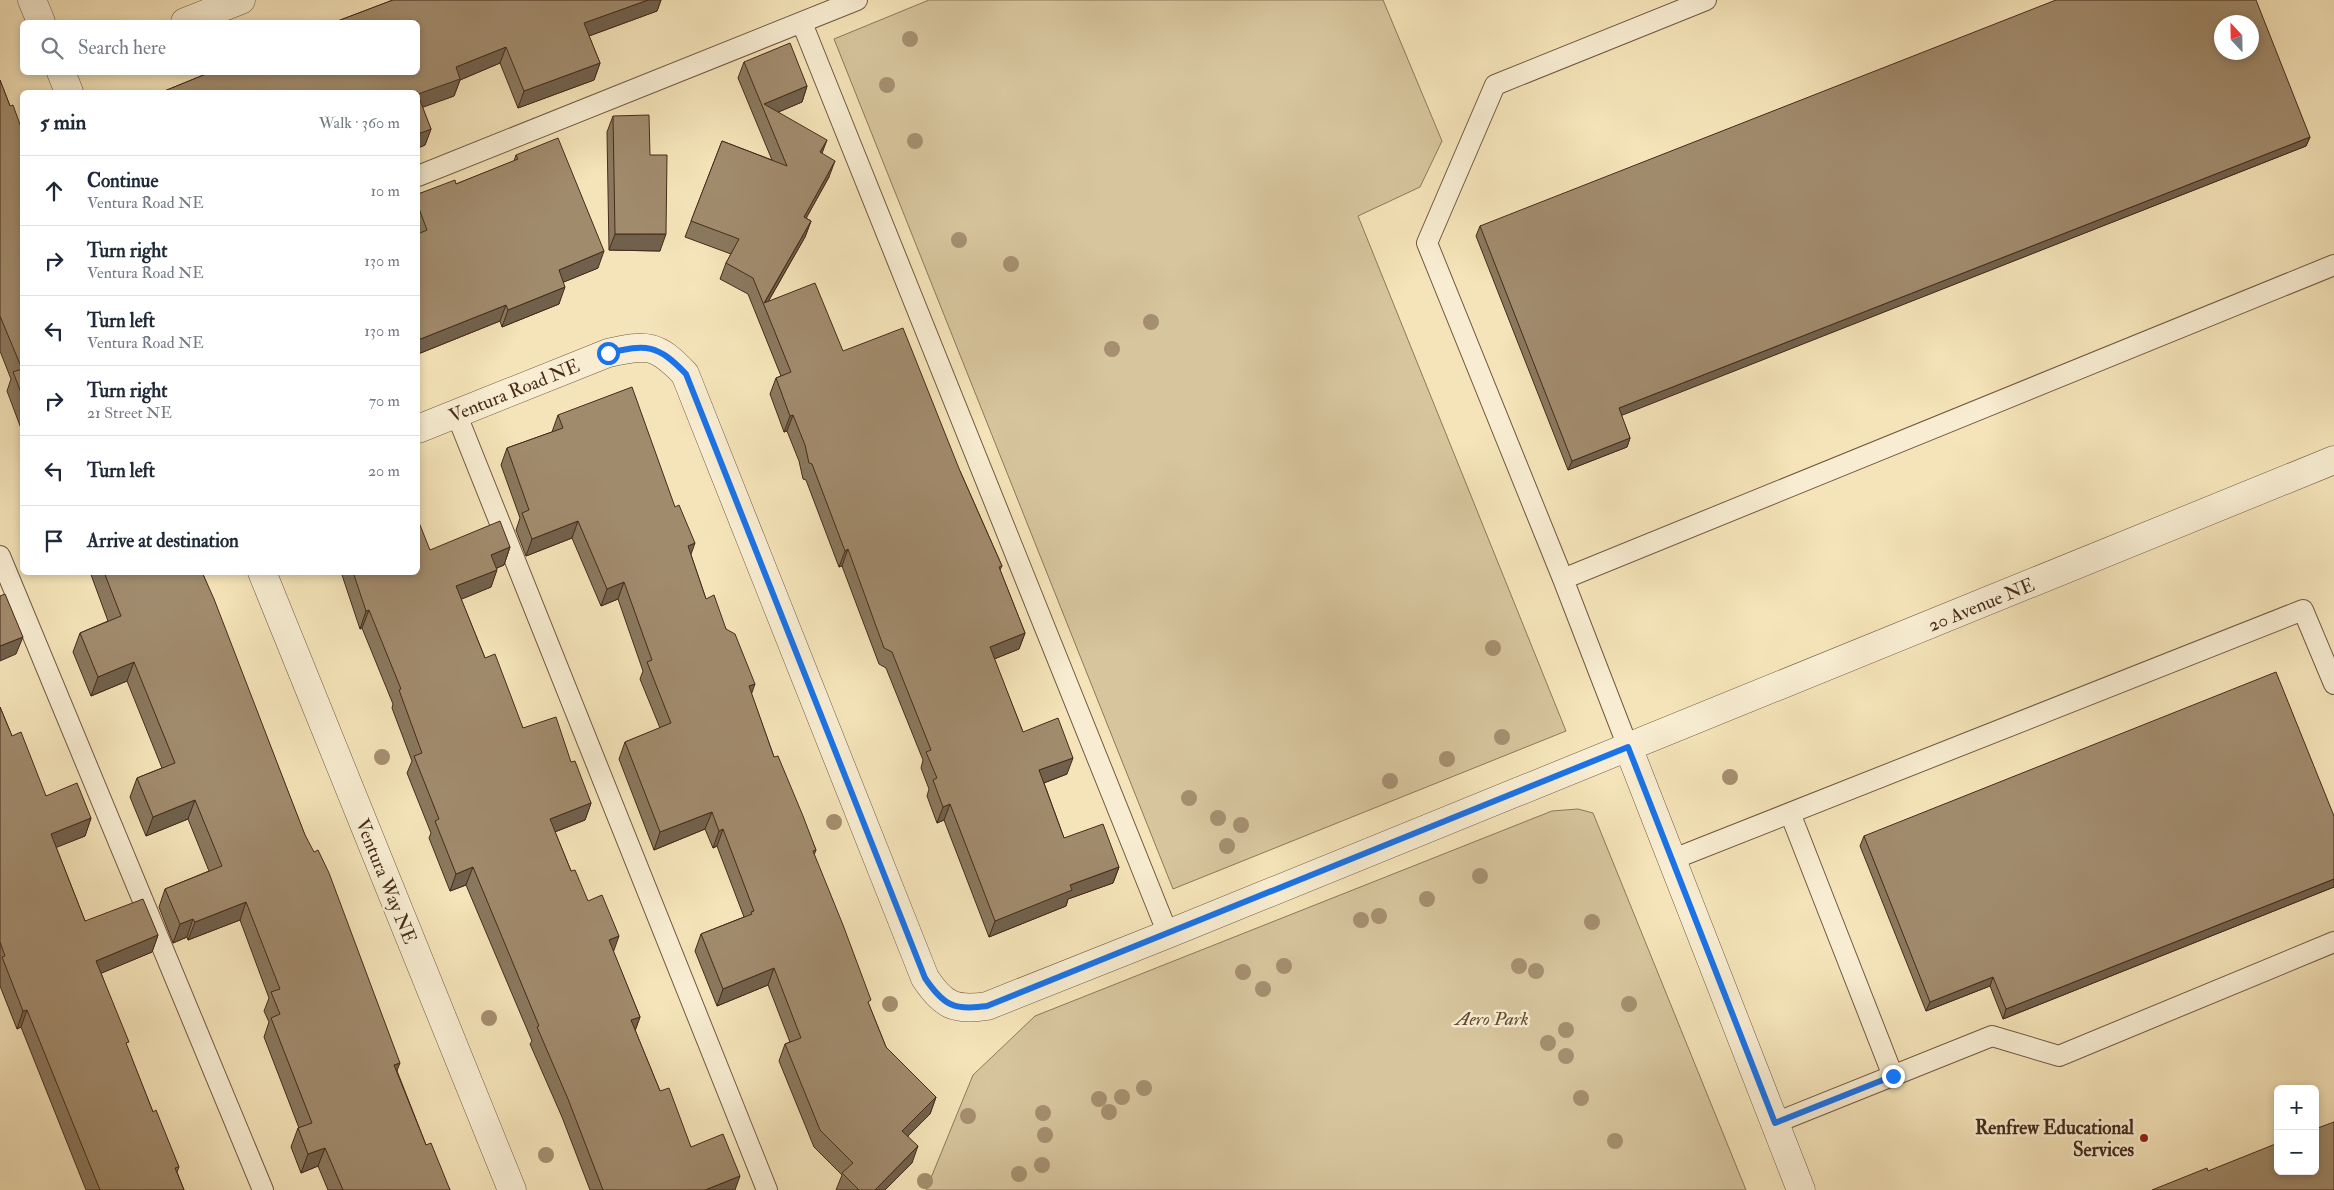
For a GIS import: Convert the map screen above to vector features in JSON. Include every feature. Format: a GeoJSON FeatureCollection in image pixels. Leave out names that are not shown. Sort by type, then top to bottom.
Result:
{"type":"FeatureCollection","features":[{"type":"Feature","properties":{"kind":"street"},"geometry":{"type":"LineString","coordinates":[[32,0],[40,20]]}},
{"type":"Feature","properties":{"kind":"street"},"geometry":{"type":"LineString","coordinates":[[190,20],[241,0]]}},
{"type":"Feature","properties":{"kind":"street"},"geometry":{"type":"LineString","coordinates":[[62,75],[68,90]]}},
{"type":"Feature","properties":{"kind":"street","name":"Ventura Road NE"},"geometry":{"type":"LineString","coordinates":[[420,428],[608,353],[631,348],[658,350],[686,374],[925,978],[935,994],[948,1005],[968,1009],[987,1006],[1628,747]]}},
{"type":"Feature","properties":{"kind":"street","name":"20 Avenue NE"},"geometry":{"type":"LineString","coordinates":[[1628,747],[2334,460]]}},
{"type":"Feature","properties":{"kind":"street","name":"Ventura Way NE"},"geometry":{"type":"LineString","coordinates":[[263,575],[512,1190]]}},
{"type":"Feature","properties":{"kind":"street"},"geometry":{"type":"LineString","coordinates":[[1628,747],[1801,1190]]}},
{"type":"Feature","properties":{"kind":"lane"},"geometry":{"type":"LineString","coordinates":[[420,175],[857,0]]}},
{"type":"Feature","properties":{"kind":"lane"},"geometry":{"type":"LineString","coordinates":[[1628,747],[1563,579],[1427,243],[1495,85],[1706,0]]}},
{"type":"Feature","properties":{"kind":"lane"},"geometry":{"type":"LineString","coordinates":[[802,23],[1168,934]]}},
{"type":"Feature","properties":{"kind":"lane"},"geometry":{"type":"LineString","coordinates":[[1563,579],[2334,265]]}},
{"type":"Feature","properties":{"kind":"lane"},"geometry":{"type":"LineString","coordinates":[[456,413],[767,1190]]}},
{"type":"Feature","properties":{"kind":"lane"},"geometry":{"type":"LineString","coordinates":[[0,556],[263,1190]]}},
{"type":"Feature","properties":{"kind":"lane"},"geometry":{"type":"LineString","coordinates":[[1671,860],[2303,610],[2334,684]]}},
{"type":"Feature","properties":{"kind":"lane"},"geometry":{"type":"LineString","coordinates":[[1790,813],[1893,1076]]}},
{"type":"Feature","properties":{"kind":"lane"},"geometry":{"type":"LineString","coordinates":[[1775,1123],[1992,1036],[2059,1056],[2334,942]]}},
{"type":"Feature","properties":{"kind":"green space"},"geometry":{"type":"Polygon","coordinates":[[[929,0],[1383,0],[1442,141],[1420,187],[1358,216],[1566,731],[1173,889],[834,39],[929,0]]]}},
{"type":"Feature","properties":{"kind":"green space","name":"Aero Park"},"geometry":{"type":"Polygon","coordinates":[[[1578,809],[1593,813],[1746,1190],[926,1190],[973,1075],[1035,1016],[1552,811],[1578,809]]]}},
{"type":"Feature","properties":{"kind":"building"},"geometry":{"type":"Polygon","coordinates":[[[393,0],[648,0],[584,23],[600,63],[524,91],[506,47],[456,67],[460,79],[420,93],[420,90],[167,90],[204,75],[420,75],[420,20],[340,20],[393,0]]]}},
{"type":"Feature","properties":{"kind":"building"},"geometry":{"type":"Polygon","coordinates":[[[2056,0],[2256,0],[2310,137],[1619,408],[1630,438],[1572,461],[1480,226],[2056,0]]]}},
{"type":"Feature","properties":{"kind":"building"},"geometry":{"type":"Polygon","coordinates":[[[790,43],[807,86],[764,104],[827,140],[820,152],[835,161],[804,217],[811,221],[764,303],[815,283],[843,351],[903,328],[960,471],[1002,566],[999,567],[1025,633],[990,647],[1023,732],[1058,718],[1073,758],[1039,770],[1064,838],[1103,824],[1119,867],[1070,885],[1072,890],[995,921],[950,804],[943,807],[933,780],[937,778],[926,752],[931,750],[892,652],[884,648],[848,549],[845,551],[812,464],[809,463],[805,445],[793,415],[790,416],[776,378],[791,372],[753,278],[726,263],[739,239],[691,221],[722,141],[787,166],[744,62],[790,43]]]}},
{"type":"Feature","properties":{"kind":"building"},"geometry":{"type":"Polygon","coordinates":[[[0,80],[10,106],[13,105],[20,124],[20,364],[0,316],[0,80]]]}},
{"type":"Feature","properties":{"kind":"building"},"geometry":{"type":"Polygon","coordinates":[[[420,100],[431,129],[420,133],[420,100]]]}},
{"type":"Feature","properties":{"kind":"building"},"geometry":{"type":"Polygon","coordinates":[[[649,115],[650,155],[667,155],[666,234],[615,234],[613,116],[649,115]]]}},
{"type":"Feature","properties":{"kind":"building"},"geometry":{"type":"Polygon","coordinates":[[[558,138],[604,251],[559,270],[565,287],[508,310],[506,305],[420,339],[420,233],[427,230],[420,211],[420,193],[455,180],[456,184],[518,159],[516,155],[558,138]]]}},
{"type":"Feature","properties":{"kind":"building"},"geometry":{"type":"Polygon","coordinates":[[[20,370],[20,390],[13,372],[20,370]]]}},
{"type":"Feature","properties":{"kind":"building"},"geometry":{"type":"Polygon","coordinates":[[[632,387],[675,507],[679,505],[695,543],[688,546],[706,599],[714,595],[726,629],[735,634],[755,684],[749,686],[774,757],[778,756],[803,816],[816,850],[813,851],[871,1000],[868,1002],[886,1047],[936,1097],[902,1131],[918,1146],[875,1190],[859,1190],[842,1173],[853,1163],[820,1130],[785,1044],[801,1038],[774,968],[723,989],[701,934],[752,914],[751,912],[754,911],[723,829],[719,831],[712,812],[660,832],[625,742],[671,723],[647,662],[652,660],[624,582],[607,589],[578,521],[532,539],[522,513],[529,510],[507,448],[563,428],[558,415],[632,387]]]}},
{"type":"Feature","properties":{"kind":"building"},"geometry":{"type":"Polygon","coordinates":[[[500,521],[510,547],[491,555],[497,570],[456,586],[485,658],[495,654],[523,728],[556,717],[571,762],[575,761],[591,803],[550,819],[571,871],[575,870],[588,901],[602,895],[619,936],[609,940],[640,1017],[631,1020],[660,1091],[669,1088],[691,1147],[723,1134],[740,1176],[705,1190],[603,1190],[568,1099],[537,1027],[539,1026],[473,867],[456,874],[435,821],[439,819],[414,756],[422,753],[399,690],[401,689],[369,610],[366,611],[354,575],[420,575],[420,525],[430,550],[500,521]]]}},
{"type":"Feature","properties":{"kind":"building"},"geometry":{"type":"Polygon","coordinates":[[[105,575],[203,575],[305,835],[314,852],[318,850],[329,873],[400,1063],[394,1065],[426,1145],[431,1143],[450,1190],[343,1190],[325,1148],[308,1154],[298,1128],[312,1123],[271,1018],[280,1014],[271,992],[280,989],[246,902],[195,922],[193,919],[180,924],[165,889],[222,866],[195,800],[153,817],[137,778],[175,763],[134,662],[98,677],[80,633],[121,616],[105,575]]]}},
{"type":"Feature","properties":{"kind":"building"},"geometry":{"type":"Polygon","coordinates":[[[5,594],[23,637],[0,646],[0,596],[5,594]]]}},
{"type":"Feature","properties":{"kind":"building"},"geometry":{"type":"Polygon","coordinates":[[[2276,672],[2334,816],[2334,879],[2006,1009],[1993,977],[1930,1002],[1864,836],[2276,672]]]}},
{"type":"Feature","properties":{"kind":"building"},"geometry":{"type":"Polygon","coordinates":[[[0,707],[12,736],[21,732],[46,796],[77,783],[91,818],[51,834],[85,921],[143,899],[158,935],[96,961],[129,1042],[126,1043],[153,1112],[156,1110],[179,1167],[175,1168],[184,1190],[100,1190],[27,1010],[23,1011],[2,957],[5,956],[0,942],[0,707]]]}},
{"type":"Feature","properties":{"kind":"building"},"geometry":{"type":"Polygon","coordinates":[[[2334,1122],[2334,1190],[2152,1190],[2207,1168],[2208,1171],[2274,1145],[2274,1175],[2319,1175],[2319,1128],[2334,1122]]]}},
{"type":"Feature","properties":{"kind":"place","name":"Renfrew Educational Services"},"geometry":{"type":"Point","coordinates":[2144,1138]}},
{"type":"Feature","properties":{"kind":"route"},"geometry":{"type":"LineString","coordinates":[[608,353],[631,348],[658,350],[686,374],[925,978],[935,994],[948,1005],[968,1009],[987,1006],[1628,747],[1775,1123],[1893,1076]]}}]}
